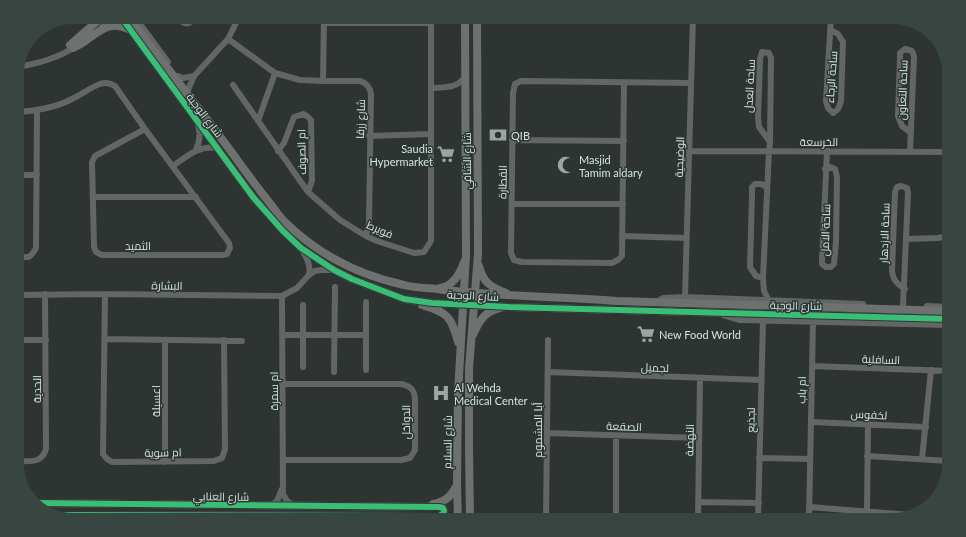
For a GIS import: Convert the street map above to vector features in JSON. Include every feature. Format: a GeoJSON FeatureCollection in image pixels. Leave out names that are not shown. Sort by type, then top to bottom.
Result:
{"type":"FeatureCollection","features":[{"type":"Feature","properties":{"kind":"street"},"geometry":{"type":"LineString","coordinates":[[72,47],[75,40],[94,24]]}},
{"type":"Feature","properties":{"kind":"street"},"geometry":{"type":"LineString","coordinates":[[72,47],[100,24]]}},
{"type":"Feature","properties":{"kind":"street"},"geometry":{"type":"LineString","coordinates":[[25,66],[45,61],[72,47],[106,24]]}},
{"type":"Feature","properties":{"kind":"street","name":"شارع الوجبة"},"geometry":{"type":"LineString","coordinates":[[125,24],[253,197],[283,231],[301,248],[334,270],[404,299],[432,302],[468,298],[514,296],[617,301],[942,311]]}},
{"type":"Feature","properties":{"kind":"street","name":"شارع الوجبة"},"geometry":{"type":"LineString","coordinates":[[133,24],[224,142]]}},
{"type":"Feature","properties":{"kind":"street","name":"شارع الوجبة"},"geometry":{"type":"LineString","coordinates":[[140,24],[255,185],[284,220],[306,240],[325,254],[358,271],[379,279],[406,286],[435,289],[508,307],[942,319]]}},
{"type":"Feature","properties":{"kind":"street"},"geometry":{"type":"LineString","coordinates":[[188,90],[194,76],[228,39],[236,24]]}},
{"type":"Feature","properties":{"kind":"street"},"geometry":{"type":"LineString","coordinates":[[323,81],[324,24]]}},
{"type":"Feature","properties":{"kind":"street","name":"فويرط"},"geometry":{"type":"LineString","coordinates":[[233,85],[308,192],[340,220],[377,241],[414,253],[424,252],[428,248],[431,241],[431,24]]}},
{"type":"Feature","properties":{"kind":"street","name":"شارع الشافي"},"geometry":{"type":"LineString","coordinates":[[465,24],[466,255],[468,298]]}},
{"type":"Feature","properties":{"kind":"street","name":"شارع الشافي"},"geometry":{"type":"LineString","coordinates":[[468,298],[478,254],[477,24]]}},
{"type":"Feature","properties":{"kind":"street","name":"الوضيحية"},"geometry":{"type":"LineString","coordinates":[[684,297],[693,24]]}},
{"type":"Feature","properties":{"kind":"street","name":"ساحة الرجاء"},"geometry":{"type":"LineString","coordinates":[[831,24],[826,101],[828,108],[833,113],[839,108],[840,102],[843,42],[838,34],[831,30]]}},
{"type":"Feature","properties":{"kind":"street"},"geometry":{"type":"LineString","coordinates":[[72,47],[82,44],[108,26],[117,25],[130,30]]}},
{"type":"Feature","properties":{"kind":"street","name":"شارع زرقا"},"geometry":{"type":"LineString","coordinates":[[228,39],[275,73],[300,80],[360,81],[367,84],[371,94],[369,136],[369,223],[366,236]]}},
{"type":"Feature","properties":{"kind":"street","name":"ساحة التعاون"},"geometry":{"type":"LineString","coordinates":[[910,132],[902,126],[898,116],[900,53],[905,49],[912,51],[914,56],[910,152]]}},
{"type":"Feature","properties":{"kind":"street","name":"ساحة العدل"},"geometry":{"type":"LineString","coordinates":[[769,301],[764,287],[763,278],[770,142],[771,58],[769,53],[762,52],[760,59],[758,118],[759,127],[770,142]]}},
{"type":"Feature","properties":{"kind":"street"},"geometry":{"type":"LineString","coordinates":[[258,122],[275,73]]}},
{"type":"Feature","properties":{"kind":"street"},"geometry":{"type":"LineString","coordinates":[[178,76],[183,78],[194,76]]}},
{"type":"Feature","properties":{"kind":"street"},"geometry":{"type":"LineString","coordinates":[[431,88],[453,87],[459,84],[465,77]]}},
{"type":"Feature","properties":{"kind":"street","name":"القطارة"},"geometry":{"type":"LineString","coordinates":[[624,82],[622,256],[612,263],[522,262],[514,260],[511,253],[514,84],[521,81],[624,82],[691,83]]}},
{"type":"Feature","properties":{"kind":"street","name":"الثميد"},"geometry":{"type":"LineString","coordinates":[[24,112],[37,111],[70,101],[98,84],[111,84],[115,86],[145,129],[230,243],[230,248],[227,254],[102,256],[96,252],[94,247],[92,162],[95,156],[145,129]]}},
{"type":"Feature","properties":{"kind":"street"},"geometry":{"type":"LineString","coordinates":[[453,87],[465,96]]}},
{"type":"Feature","properties":{"kind":"street"},"geometry":{"type":"LineString","coordinates":[[24,257],[29,257],[36,248],[37,111]]}},
{"type":"Feature","properties":{"kind":"street","name":"ام الصوف"},"geometry":{"type":"LineString","coordinates":[[278,151],[284,143],[294,117],[303,114],[308,116],[311,120],[312,181],[308,192]]}},
{"type":"Feature","properties":{"kind":"street"},"geometry":{"type":"LineString","coordinates":[[196,150],[200,137],[198,123]]}},
{"type":"Feature","properties":{"kind":"street"},"geometry":{"type":"LineString","coordinates":[[369,136],[431,134]]}},
{"type":"Feature","properties":{"kind":"street"},"geometry":{"type":"LineString","coordinates":[[512,140],[624,141]]}},
{"type":"Feature","properties":{"kind":"street"},"geometry":{"type":"LineString","coordinates":[[173,166],[196,150],[210,147],[217,148]]}},
{"type":"Feature","properties":{"kind":"street","name":"الخرسعة"},"geometry":{"type":"LineString","coordinates":[[689,151],[942,152]]}},
{"type":"Feature","properties":{"kind":"street","name":"ساحة الامل"},"geometry":{"type":"LineString","coordinates":[[825,168],[830,167],[835,169],[837,176],[836,242],[834,264],[831,267],[826,267],[822,264],[825,168],[827,151]]}},
{"type":"Feature","properties":{"kind":"street"},"geometry":{"type":"LineString","coordinates":[[24,175],[37,175]]}},
{"type":"Feature","properties":{"kind":"street"},"geometry":{"type":"LineString","coordinates":[[763,278],[756,276],[750,267],[752,187],[755,184],[761,184],[767,187]]}},
{"type":"Feature","properties":{"kind":"street","name":"ساحة الازدهار"},"geometry":{"type":"LineString","coordinates":[[903,306],[905,289],[908,192],[907,188],[901,186],[897,187],[895,192],[892,271],[893,278],[905,289]]}},
{"type":"Feature","properties":{"kind":"street"},"geometry":{"type":"LineString","coordinates":[[94,197],[196,197]]}},
{"type":"Feature","properties":{"kind":"street"},"geometry":{"type":"LineString","coordinates":[[512,204],[623,204]]}},
{"type":"Feature","properties":{"kind":"street"},"geometry":{"type":"LineString","coordinates":[[466,212],[469,250],[467,353],[469,369]]}},
{"type":"Feature","properties":{"kind":"street"},"geometry":{"type":"LineString","coordinates":[[622,236],[686,238]]}},
{"type":"Feature","properties":{"kind":"street"},"geometry":{"type":"LineString","coordinates":[[906,239],[942,237]]}},
{"type":"Feature","properties":{"kind":"street"},"geometry":{"type":"LineString","coordinates":[[301,248],[309,263],[309,275]]}},
{"type":"Feature","properties":{"kind":"street"},"geometry":{"type":"LineString","coordinates":[[478,254],[482,276],[487,283],[514,296]]}},
{"type":"Feature","properties":{"kind":"street"},"geometry":{"type":"LineString","coordinates":[[435,289],[447,287],[454,281],[466,255]]}},
{"type":"Feature","properties":{"kind":"street"},"geometry":{"type":"LineString","coordinates":[[282,296],[297,288],[309,275],[321,270],[334,270]]}},
{"type":"Feature","properties":{"kind":"street"},"geometry":{"type":"LineString","coordinates":[[334,372],[335,287]]}},
{"type":"Feature","properties":{"kind":"street"},"geometry":{"type":"LineString","coordinates":[[757,301],[764,287]]}},
{"type":"Feature","properties":{"kind":"street"},"geometry":{"type":"LineString","coordinates":[[381,290],[409,296],[457,299],[468,298],[586,303],[617,301]]}},
{"type":"Feature","properties":{"kind":"street","name":"البشارة"},"geometry":{"type":"LineString","coordinates":[[24,294],[282,296]]}},
{"type":"Feature","properties":{"kind":"street","name":"الحدية"},"geometry":{"type":"LineString","coordinates":[[24,461],[39,460],[43,456],[46,449],[45,294]]}},
{"type":"Feature","properties":{"kind":"street","name":"ام سوية"},"geometry":{"type":"LineString","coordinates":[[105,294],[104,454],[107,459],[112,462],[214,461],[222,458],[225,449],[224,340]]}},
{"type":"Feature","properties":{"kind":"street","name":"ام سمرة"},"geometry":{"type":"LineString","coordinates":[[282,296],[283,486],[284,498],[294,506]]}},
{"type":"Feature","properties":{"kind":"street","name":"شارع الوجبة"},"geometry":{"type":"LineString","coordinates":[[655,302],[663,298],[684,297],[757,301],[942,307]]}},
{"type":"Feature","properties":{"kind":"street","name":"شارع السلام"},"geometry":{"type":"LineString","coordinates":[[468,298],[471,341],[469,369],[470,513]]}},
{"type":"Feature","properties":{"kind":"street","name":"شارع السلام"},"geometry":{"type":"LineString","coordinates":[[458,513],[460,346],[468,298]]}},
{"type":"Feature","properties":{"kind":"street"},"geometry":{"type":"LineString","coordinates":[[404,299],[436,309],[449,318],[454,325],[460,346]]}},
{"type":"Feature","properties":{"kind":"street"},"geometry":{"type":"LineString","coordinates":[[366,302],[366,370]]}},
{"type":"Feature","properties":{"kind":"street"},"geometry":{"type":"LineString","coordinates":[[303,305],[303,366]]}},
{"type":"Feature","properties":{"kind":"street"},"geometry":{"type":"LineString","coordinates":[[471,341],[481,318],[494,309],[508,307]]}},
{"type":"Feature","properties":{"kind":"street","name":"شارع الوجبة"},"geometry":{"type":"LineString","coordinates":[[716,313],[740,320],[942,325]]}},
{"type":"Feature","properties":{"kind":"street","name":"لجذيع"},"geometry":{"type":"LineString","coordinates":[[758,513],[762,320]]}},
{"type":"Feature","properties":{"kind":"street","name":"ام باب"},"geometry":{"type":"LineString","coordinates":[[809,513],[813,321]]}},
{"type":"Feature","properties":{"kind":"street"},"geometry":{"type":"LineString","coordinates":[[283,335],[365,335]]}},
{"type":"Feature","properties":{"kind":"street"},"geometry":{"type":"LineString","coordinates":[[105,339],[242,341]]}},
{"type":"Feature","properties":{"kind":"street"},"geometry":{"type":"LineString","coordinates":[[24,340],[46,340]]}},
{"type":"Feature","properties":{"kind":"street","name":"اعسيلة"},"geometry":{"type":"LineString","coordinates":[[165,340],[165,462]]}},
{"type":"Feature","properties":{"kind":"street","name":"أبا المشموم"},"geometry":{"type":"LineString","coordinates":[[546,513],[548,340]]}},
{"type":"Feature","properties":{"kind":"street","name":"السافلية"},"geometry":{"type":"LineString","coordinates":[[812,366],[942,371]]}},
{"type":"Feature","properties":{"kind":"street"},"geometry":{"type":"LineString","coordinates":[[922,459],[931,370]]}},
{"type":"Feature","properties":{"kind":"street","name":"لجميل"},"geometry":{"type":"LineString","coordinates":[[548,372],[761,380]]}},
{"type":"Feature","properties":{"kind":"street","name":"النهضة"},"geometry":{"type":"LineString","coordinates":[[698,513],[700,378]]}},
{"type":"Feature","properties":{"kind":"street","name":"الدواخل"},"geometry":{"type":"LineString","coordinates":[[282,384],[402,384],[413,389],[415,405],[415,450],[410,458],[401,460],[283,460]]}},
{"type":"Feature","properties":{"kind":"street","name":"لخفوس"},"geometry":{"type":"LineString","coordinates":[[811,422],[926,427]]}},
{"type":"Feature","properties":{"kind":"street"},"geometry":{"type":"LineString","coordinates":[[867,511],[866,456],[868,424]]}},
{"type":"Feature","properties":{"kind":"street","name":"الصقعة"},"geometry":{"type":"LineString","coordinates":[[547,433],[699,438]]}},
{"type":"Feature","properties":{"kind":"street"},"geometry":{"type":"LineString","coordinates":[[616,436],[616,513]]}},
{"type":"Feature","properties":{"kind":"street"},"geometry":{"type":"LineString","coordinates":[[866,456],[942,460]]}},
{"type":"Feature","properties":{"kind":"street"},"geometry":{"type":"LineString","coordinates":[[759,458],[810,459]]}},
{"type":"Feature","properties":{"kind":"street"},"geometry":{"type":"LineString","coordinates":[[406,507],[444,501],[450,497],[457,484]]}},
{"type":"Feature","properties":{"kind":"street","name":"ام سمرة"},"geometry":{"type":"LineString","coordinates":[[270,506],[279,498],[283,486]]}},
{"type":"Feature","properties":{"kind":"street"},"geometry":{"type":"LineString","coordinates":[[698,502],[758,503]]}},
{"type":"Feature","properties":{"kind":"street","name":"شارع العنابي"},"geometry":{"type":"LineString","coordinates":[[43,503],[406,507]]}},
{"type":"Feature","properties":{"kind":"street"},"geometry":{"type":"LineString","coordinates":[[406,507],[441,507],[444,511],[443,513]]}},
{"type":"Feature","properties":{"kind":"street"},"geometry":{"type":"LineString","coordinates":[[809,507],[890,513]]}},
{"type":"Feature","properties":{"kind":"cycle path"},"geometry":{"type":"LineString","coordinates":[[126,24],[253,197],[283,231],[301,248],[334,270],[352,279],[404,299],[432,303],[509,307],[942,319]]}},
{"type":"Feature","properties":{"kind":"cycle path"},"geometry":{"type":"LineString","coordinates":[[43,503],[439,507],[443,508],[443,513]]}},
{"type":"Feature","properties":{"kind":"place","name":"QIB"},"geometry":{"type":"Point","coordinates":[498,135]}},
{"type":"Feature","properties":{"kind":"place","name":"Saudia Hypermarket"},"geometry":{"type":"Point","coordinates":[446,154]}},
{"type":"Feature","properties":{"kind":"place","name":"Masjid Tamim aldary"},"geometry":{"type":"Point","coordinates":[566,165]}},
{"type":"Feature","properties":{"kind":"place","name":"New Food World"},"geometry":{"type":"Point","coordinates":[646,334]}},
{"type":"Feature","properties":{"kind":"place","name":"Al Wehda Medical Center"},"geometry":{"type":"Point","coordinates":[441,393]}}]}
